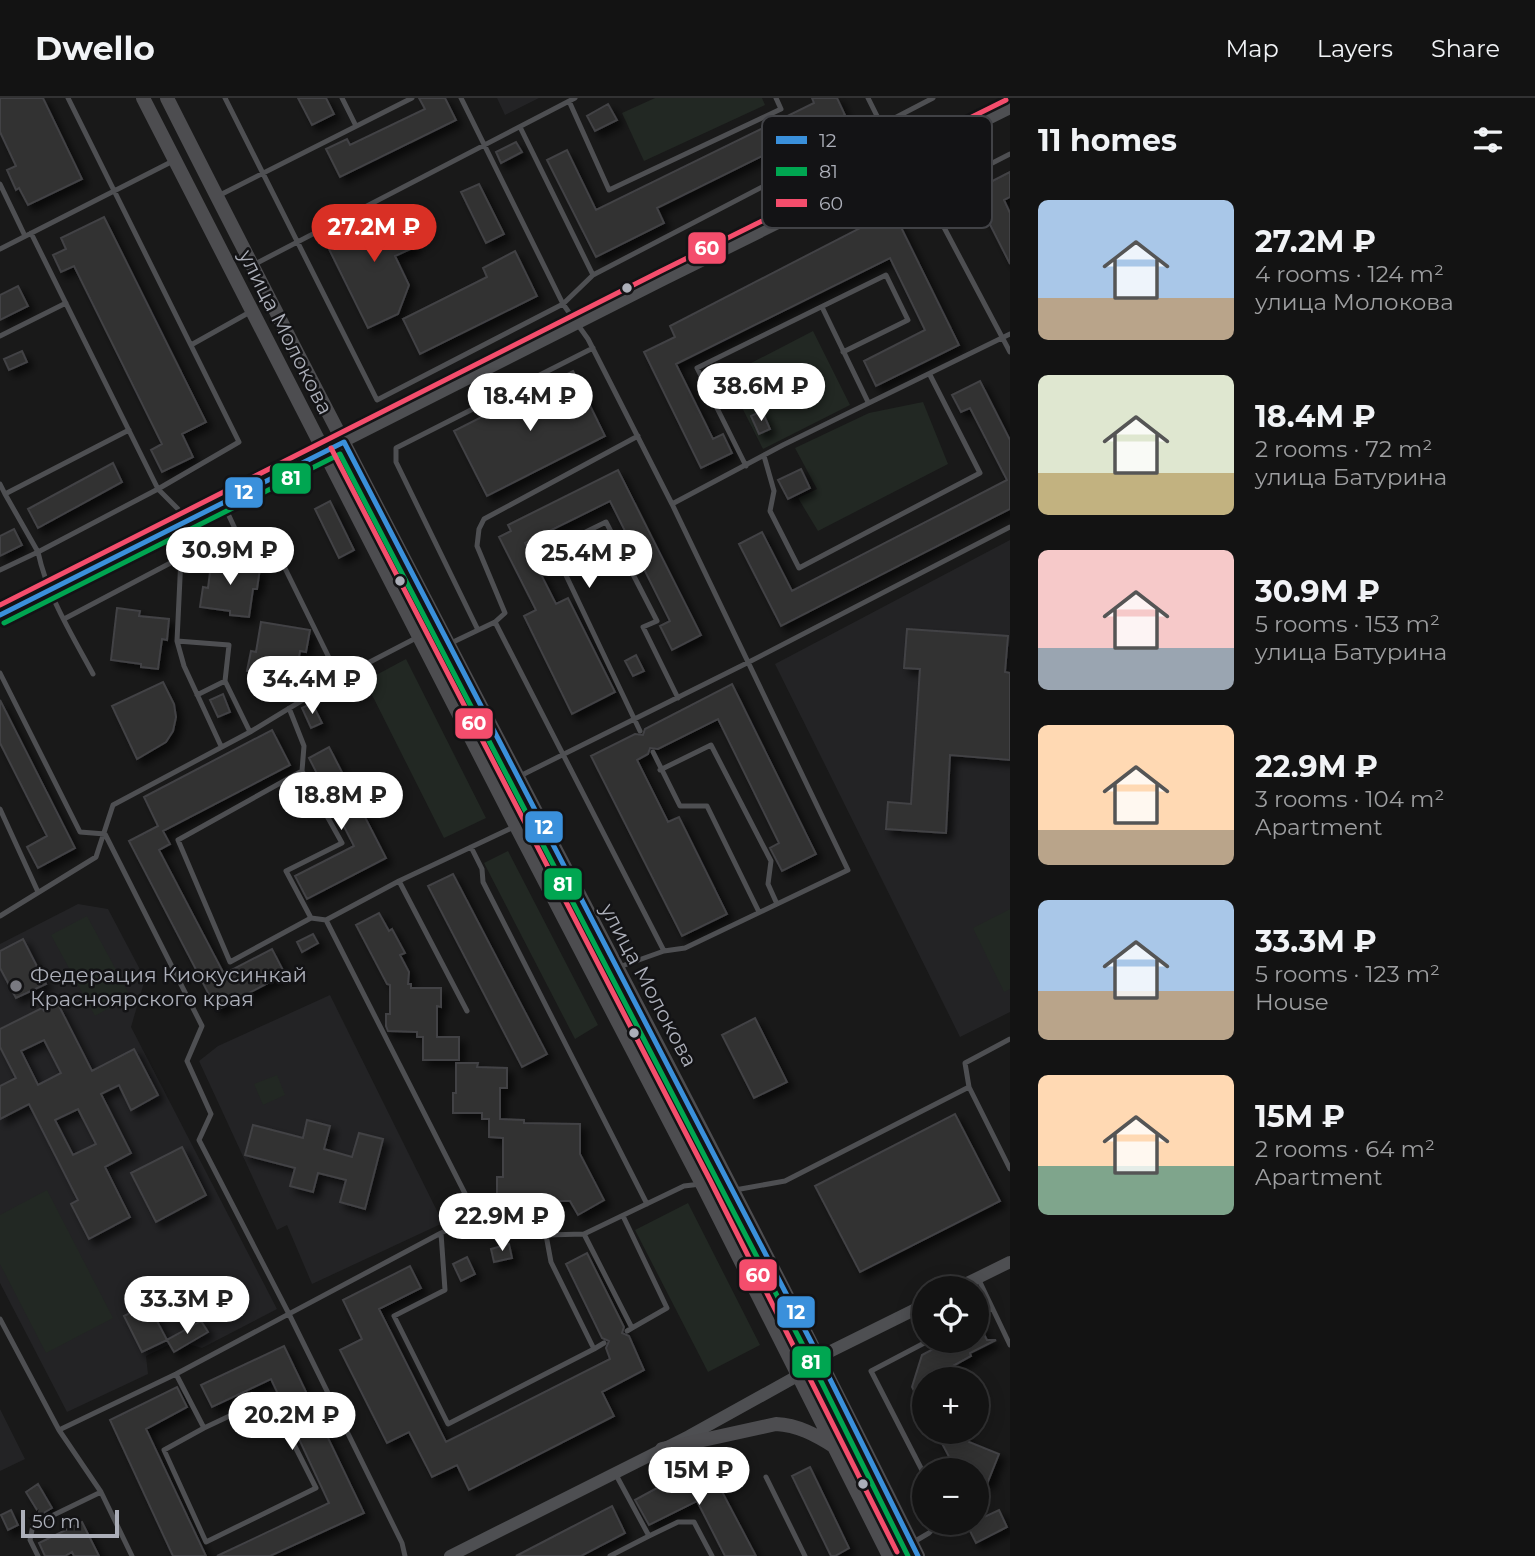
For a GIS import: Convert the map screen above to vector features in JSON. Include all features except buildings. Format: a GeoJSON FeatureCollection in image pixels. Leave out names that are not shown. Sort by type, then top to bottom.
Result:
{"type":"FeatureCollection","features":[{"type":"Feature","properties":{"kind":"main road","name":"улица Молокова"},"geometry":{"type":"LineString","coordinates":[[143,98],[702,1184],[890,1556]]}},
{"type":"Feature","properties":{"kind":"main road","name":"улица Молокова"},"geometry":{"type":"LineString","coordinates":[[167,98],[447,645],[819,1357],[915,1550]]}},
{"type":"Feature","properties":{"kind":"main road"},"geometry":{"type":"LineString","coordinates":[[662,1449],[776,1424],[803,1429],[835,1447]]}},
{"type":"Feature","properties":{"kind":"street"},"geometry":{"type":"LineString","coordinates":[[992,117],[1010,108]]}},
{"type":"Feature","properties":{"kind":"street"},"geometry":{"type":"LineString","coordinates":[[0,615],[769,228]]}},
{"type":"Feature","properties":{"kind":"street"},"geometry":{"type":"LineString","coordinates":[[982,1276],[1010,1262]]}},
{"type":"Feature","properties":{"kind":"street"},"geometry":{"type":"LineString","coordinates":[[450,1556],[662,1449],[799,1375],[819,1357],[912,1311]]}},
{"type":"Feature","properties":{"kind":"lane"},"geometry":{"type":"LineString","coordinates":[[0,569],[158,489],[239,442],[68,98]]}},
{"type":"Feature","properties":{"kind":"lane"},"geometry":{"type":"LineString","coordinates":[[225,98],[377,400],[563,304],[593,275],[762,186]]}},
{"type":"Feature","properties":{"kind":"lane"},"geometry":{"type":"LineString","coordinates":[[342,98],[356,126]]}},
{"type":"Feature","properties":{"kind":"lane"},"geometry":{"type":"LineString","coordinates":[[217,197],[401,101],[412,98]]}},
{"type":"Feature","properties":{"kind":"lane"},"geometry":{"type":"LineString","coordinates":[[461,98],[563,304],[593,348],[638,436],[848,870],[685,948],[664,951],[616,968]]}},
{"type":"Feature","properties":{"kind":"lane"},"geometry":{"type":"LineString","coordinates":[[766,116],[781,109],[776,98]]}},
{"type":"Feature","properties":{"kind":"lane"},"geometry":{"type":"LineString","coordinates":[[868,98],[877,116]]}},
{"type":"Feature","properties":{"kind":"lane"},"geometry":{"type":"LineString","coordinates":[[897,116],[933,98]]}},
{"type":"Feature","properties":{"kind":"lane"},"geometry":{"type":"LineString","coordinates":[[252,265],[572,100],[609,190],[762,118]]}},
{"type":"Feature","properties":{"kind":"lane"},"geometry":{"type":"LineString","coordinates":[[520,127],[593,275]]}},
{"type":"Feature","properties":{"kind":"lane"},"geometry":{"type":"LineString","coordinates":[[992,163],[1010,154]]}},
{"type":"Feature","properties":{"kind":"lane"},"geometry":{"type":"LineString","coordinates":[[0,249],[175,160]]}},
{"type":"Feature","properties":{"kind":"lane"},"geometry":{"type":"LineString","coordinates":[[0,184],[66,303],[158,489],[178,509],[184,522]]}},
{"type":"Feature","properties":{"kind":"lane"},"geometry":{"type":"LineString","coordinates":[[945,228],[1010,352]]}},
{"type":"Feature","properties":{"kind":"lane"},"geometry":{"type":"LineString","coordinates":[[746,466],[697,368],[886,275],[908,320],[843,352]]}},
{"type":"Feature","properties":{"kind":"lane"},"geometry":{"type":"LineString","coordinates":[[0,336],[66,303]]}},
{"type":"Feature","properties":{"kind":"lane"},"geometry":{"type":"LineString","coordinates":[[822,307],[868,402]]}},
{"type":"Feature","properties":{"kind":"lane"},"geometry":{"type":"LineString","coordinates":[[191,345],[252,311]]}},
{"type":"Feature","properties":{"kind":"lane"},"geometry":{"type":"LineString","coordinates":[[672,504],[868,402],[930,375],[1010,334]]}},
{"type":"Feature","properties":{"kind":"lane"},"geometry":{"type":"LineString","coordinates":[[478,630],[396,462],[396,448],[593,348]]}},
{"type":"Feature","properties":{"kind":"lane"},"geometry":{"type":"LineString","coordinates":[[764,456],[774,491],[770,511],[799,568],[980,472],[930,375]]}},
{"type":"Feature","properties":{"kind":"lane"},"geometry":{"type":"LineString","coordinates":[[5,494],[129,430]]}},
{"type":"Feature","properties":{"kind":"lane"},"geometry":{"type":"LineString","coordinates":[[447,645],[495,622],[505,613],[477,546],[479,529],[484,519],[638,436]]}},
{"type":"Feature","properties":{"kind":"lane"},"geometry":{"type":"LineString","coordinates":[[0,484],[38,552],[64,619],[93,674]]}},
{"type":"Feature","properties":{"kind":"lane"},"geometry":{"type":"LineString","coordinates":[[223,503],[237,533],[275,548],[340,678]]}},
{"type":"Feature","properties":{"kind":"lane"},"geometry":{"type":"LineString","coordinates":[[640,731],[553,548],[606,522],[657,621],[643,627],[678,698]]}},
{"type":"Feature","properties":{"kind":"lane"},"geometry":{"type":"LineString","coordinates":[[517,778],[1010,527]]}},
{"type":"Feature","properties":{"kind":"lane"},"geometry":{"type":"LineString","coordinates":[[64,619],[235,529]]}},
{"type":"Feature","properties":{"kind":"lane"},"geometry":{"type":"LineString","coordinates":[[181,556],[177,641],[184,666],[221,746]]}},
{"type":"Feature","properties":{"kind":"lane"},"geometry":{"type":"LineString","coordinates":[[495,622],[664,951]]}},
{"type":"Feature","properties":{"kind":"lane"},"geometry":{"type":"LineString","coordinates":[[0,916],[96,857],[113,805],[419,637]]}},
{"type":"Feature","properties":{"kind":"lane"},"geometry":{"type":"LineString","coordinates":[[177,641],[229,645],[225,681],[250,732]]}},
{"type":"Feature","properties":{"kind":"lane"},"geometry":{"type":"LineString","coordinates":[[0,673],[80,832],[105,834]]}},
{"type":"Feature","properties":{"kind":"lane"},"geometry":{"type":"LineString","coordinates":[[197,695],[225,681]]}},
{"type":"Feature","properties":{"kind":"lane"},"geometry":{"type":"LineString","coordinates":[[289,708],[304,746],[302,771],[342,843],[286,871],[311,918]]}},
{"type":"Feature","properties":{"kind":"lane"},"geometry":{"type":"LineString","coordinates":[[660,769],[711,745],[771,861],[768,884],[777,904]]}},
{"type":"Feature","properties":{"kind":"lane"},"geometry":{"type":"LineString","coordinates":[[653,752],[680,806],[707,806],[759,912]]}},
{"type":"Feature","properties":{"kind":"lane"},"geometry":{"type":"LineString","coordinates":[[302,771],[178,840],[230,962],[311,918],[326,920],[399,881],[516,826]]}},
{"type":"Feature","properties":{"kind":"lane"},"geometry":{"type":"LineString","coordinates":[[0,809],[38,892]]}},
{"type":"Feature","properties":{"kind":"lane"},"geometry":{"type":"LineString","coordinates":[[105,834],[202,1026],[187,1060],[211,1114],[199,1140],[289,1314],[402,1543],[405,1556]]}},
{"type":"Feature","properties":{"kind":"lane"},"geometry":{"type":"LineString","coordinates":[[471,847],[482,869],[483,883],[647,1204]]}},
{"type":"Feature","properties":{"kind":"lane"},"geometry":{"type":"LineString","coordinates":[[399,881],[467,1011]]}},
{"type":"Feature","properties":{"kind":"lane"},"geometry":{"type":"LineString","coordinates":[[326,920],[480,1223]]}},
{"type":"Feature","properties":{"kind":"lane"},"geometry":{"type":"LineString","coordinates":[[1010,1039],[965,1063],[969,1087],[1010,1169]]}},
{"type":"Feature","properties":{"kind":"lane"},"geometry":{"type":"LineString","coordinates":[[732,1191],[785,1181],[969,1087]]}},
{"type":"Feature","properties":{"kind":"lane"},"geometry":{"type":"LineString","coordinates":[[60,1430],[176,1374],[464,1223],[480,1223],[546,1235],[584,1234],[684,1186],[702,1184]]}},
{"type":"Feature","properties":{"kind":"lane"},"geometry":{"type":"LineString","coordinates":[[584,1234],[629,1330],[667,1308],[622,1216]]}},
{"type":"Feature","properties":{"kind":"lane"},"geometry":{"type":"LineString","coordinates":[[441,1233],[445,1290],[394,1316],[448,1424],[604,1343]]}},
{"type":"Feature","properties":{"kind":"lane"},"geometry":{"type":"LineString","coordinates":[[546,1235],[551,1262],[594,1349]]}},
{"type":"Feature","properties":{"kind":"lane"},"geometry":{"type":"LineString","coordinates":[[989,1302],[1010,1345]]}},
{"type":"Feature","properties":{"kind":"lane"},"geometry":{"type":"LineString","coordinates":[[0,1319],[60,1430],[101,1492],[132,1556]]}},
{"type":"Feature","properties":{"kind":"lane"},"geometry":{"type":"LineString","coordinates":[[912,1349],[871,1371],[916,1458]]}},
{"type":"Feature","properties":{"kind":"lane"},"geometry":{"type":"LineString","coordinates":[[176,1374],[204,1428]]}},
{"type":"Feature","properties":{"kind":"lane"},"geometry":{"type":"LineString","coordinates":[[270,1397],[316,1488],[206,1542],[164,1450],[204,1428],[270,1397]]}},
{"type":"Feature","properties":{"kind":"lane"},"geometry":{"type":"LineString","coordinates":[[615,1473],[649,1536]]}},
{"type":"Feature","properties":{"kind":"lane"},"geometry":{"type":"LineString","coordinates":[[766,1477],[805,1556]]}},
{"type":"Feature","properties":{"kind":"lane"},"geometry":{"type":"LineString","coordinates":[[38,1556],[30,1539],[33,1525],[101,1492]]}},
{"type":"Feature","properties":{"kind":"lane"},"geometry":{"type":"LineString","coordinates":[[610,1556],[678,1522],[694,1522],[712,1556]]}},
{"type":"Feature","properties":{"kind":"lane"},"geometry":{"type":"LineString","coordinates":[[915,1550],[928,1535]]}},
{"type":"Feature","properties":{"kind":"shaded area"},"geometry":{"type":"Polygon","coordinates":[[[497,98],[539,98],[505,115],[497,98]]]}},
{"type":"Feature","properties":{"kind":"shaded area"},"geometry":{"type":"Polygon","coordinates":[[[655,98],[762,98],[765,105],[644,161],[622,113],[655,98]]]}},
{"type":"Feature","properties":{"kind":"shaded area"},"geometry":{"type":"Polygon","coordinates":[[[813,331],[850,405],[763,449],[726,376],[813,331]]]}},
{"type":"Feature","properties":{"kind":"shaded area"},"geometry":{"type":"Polygon","coordinates":[[[923,402],[948,464],[818,531],[798,498],[817,489],[795,448],[869,413],[923,402]]]}},
{"type":"Feature","properties":{"kind":"shaded area"},"geometry":{"type":"Polygon","coordinates":[[[1010,540],[1010,1012],[960,1037],[775,664],[1010,540]]]}},
{"type":"Feature","properties":{"kind":"shaded area"},"geometry":{"type":"Polygon","coordinates":[[[406,659],[486,818],[444,838],[365,681],[406,659]]]}},
{"type":"Feature","properties":{"kind":"shaded area"},"geometry":{"type":"Polygon","coordinates":[[[508,851],[598,1025],[575,1039],[484,863],[508,851]]]}},
{"type":"Feature","properties":{"kind":"shaded area"},"geometry":{"type":"Polygon","coordinates":[[[78,904],[108,909],[145,979],[131,1027],[277,1309],[202,1348],[177,1341],[146,1356],[148,1374],[67,1412],[0,1283],[0,944],[78,904]]]}},
{"type":"Feature","properties":{"kind":"shaded area"},"geometry":{"type":"Polygon","coordinates":[[[1010,909],[1010,989],[1004,992],[973,928],[1010,909]]]}},
{"type":"Feature","properties":{"kind":"shaded area"},"geometry":{"type":"Polygon","coordinates":[[[87,916],[130,996],[95,1016],[51,935],[87,916]]]}},
{"type":"Feature","properties":{"kind":"shaded area"},"geometry":{"type":"Polygon","coordinates":[[[330,995],[443,1223],[312,1284],[287,1225],[277,1230],[199,1061],[218,1046],[330,995]]]}},
{"type":"Feature","properties":{"kind":"shaded area"},"geometry":{"type":"Polygon","coordinates":[[[277,1075],[285,1095],[263,1105],[254,1084],[277,1075]]]}},
{"type":"Feature","properties":{"kind":"shaded area"},"geometry":{"type":"Polygon","coordinates":[[[47,1190],[113,1318],[46,1353],[0,1264],[0,1215],[47,1190]]]}},
{"type":"Feature","properties":{"kind":"shaded area"},"geometry":{"type":"Polygon","coordinates":[[[688,1203],[760,1345],[708,1372],[635,1230],[688,1203]]]}},
{"type":"Feature","properties":{"kind":"shaded area"},"geometry":{"type":"Polygon","coordinates":[[[0,1409],[25,1459],[0,1471],[0,1409]]]}},
{"type":"Feature","properties":{"kind":"transit line","name":"60"},"geometry":{"type":"LineString","coordinates":[[974,116],[1006,100]]}},
{"type":"Feature","properties":{"kind":"transit line","name":"60"},"geometry":{"type":"LineString","coordinates":[[0,605],[762,221]]}},
{"type":"Feature","properties":{"kind":"transit line","name":"12"},"geometry":{"type":"LineString","coordinates":[[0,615],[344,442],[819,1357],[918,1556]]}},
{"type":"Feature","properties":{"kind":"transit line","name":"60"},"geometry":{"type":"LineString","coordinates":[[331,448],[710,1180],[897,1552]]}},
{"type":"Feature","properties":{"kind":"transit line","name":"81"},"geometry":{"type":"LineString","coordinates":[[4,623],[340,454],[811,1361],[908,1556]]}},
{"type":"Feature","properties":{"kind":"place","name":"Федерация Киокусинкай Красноярского края"},"geometry":{"type":"Point","coordinates":[16,986]}}]}
